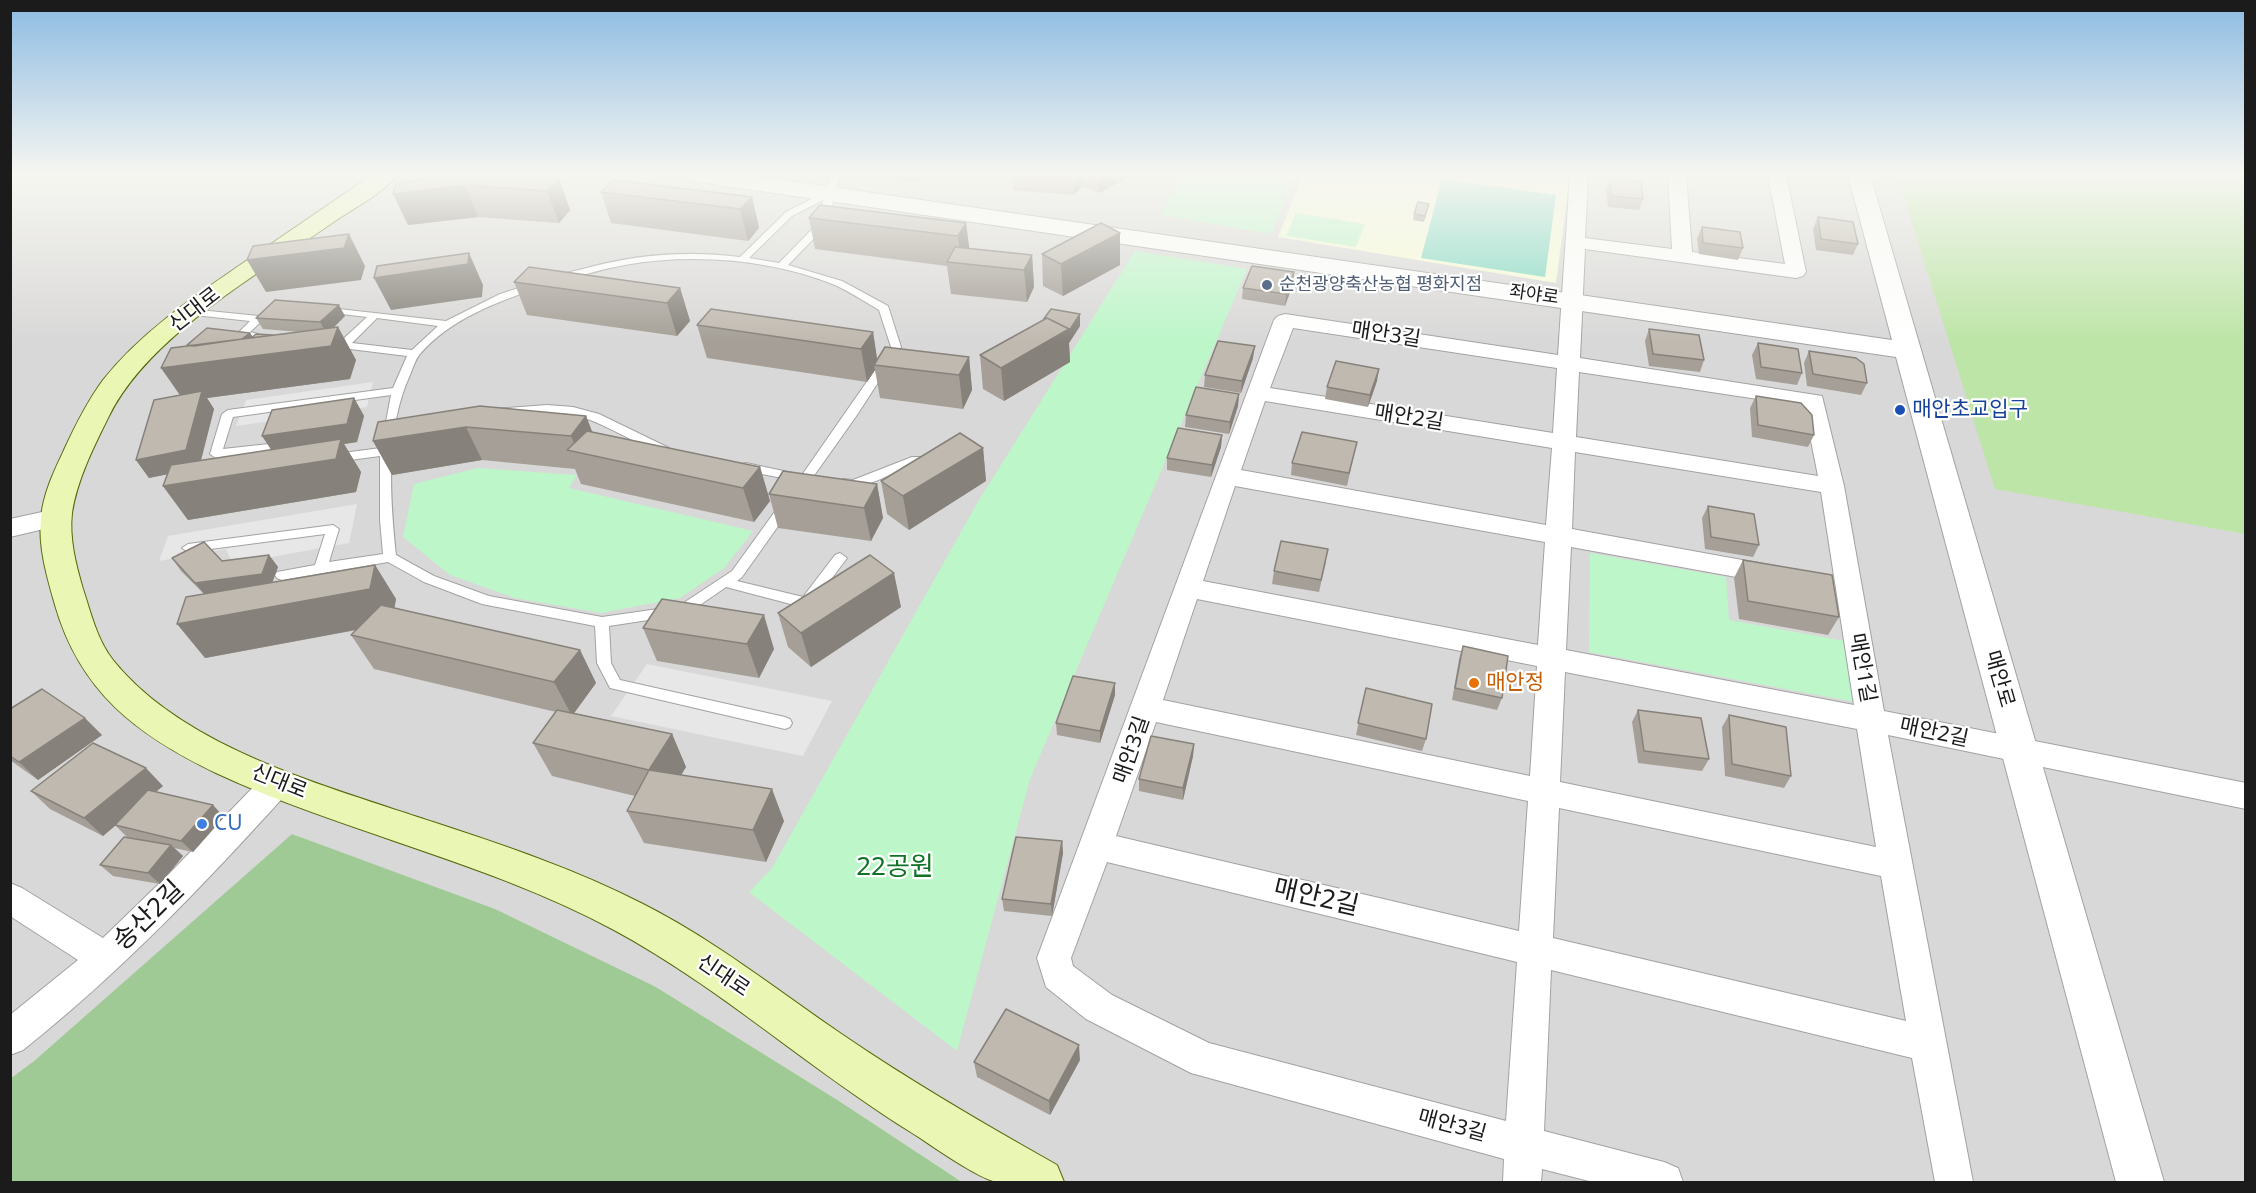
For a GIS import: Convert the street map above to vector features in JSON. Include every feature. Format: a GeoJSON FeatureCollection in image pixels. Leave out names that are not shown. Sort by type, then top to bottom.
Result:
{"type":"FeatureCollection","features":[{"type":"Feature","properties":{"kind":"main road","name":"신대로"},"geometry":{"type":"LineString","coordinates":[[307,231],[189,312],[115,382],[98,411],[67,476],[56,518],[59,564],[79,630],[99,668],[130,700],[172,731],[225,760],[277,783],[552,880],[619,911],[731,980],[829,1051],[972,1144],[1040,1182]]}},
{"type":"Feature","properties":{"kind":"street","name":"좌야로"},"geometry":{"type":"LineString","coordinates":[[1126,231],[1906,350]]}},
{"type":"Feature","properties":{"kind":"street"},"geometry":{"type":"LineString","coordinates":[[1522,1182],[1575,231]]}},
{"type":"Feature","properties":{"kind":"street"},"geometry":{"type":"LineString","coordinates":[[1680,231],[1682,256]]}},
{"type":"Feature","properties":{"kind":"street"},"geometry":{"type":"LineString","coordinates":[[1574,242],[1796,272],[1788,231]]}},
{"type":"Feature","properties":{"kind":"street","name":"매안로"},"geometry":{"type":"LineString","coordinates":[[1875,231],[1906,350],[2140,1182]]}},
{"type":"Feature","properties":{"kind":"street","name":"매안3길"},"geometry":{"type":"LineString","coordinates":[[1524,1145],[1204,1060],[1099,1007],[1058,975],[1054,958],[1098,846],[1227,476],[1285,320],[1566,363]]}},
{"type":"Feature","properties":{"kind":"street","name":"매안1길"},"geometry":{"type":"LineString","coordinates":[[1566,363],[1814,401],[1832,486],[1824,584],[1871,720],[1895,865],[1954,1182]]}},
{"type":"Feature","properties":{"kind":"street","name":"매안2길"},"geometry":{"type":"LineString","coordinates":[[1257,393],[1832,486]]}},
{"type":"Feature","properties":{"kind":"street"},"geometry":{"type":"LineString","coordinates":[[1227,476],[1824,584]]}},
{"type":"Feature","properties":{"kind":"street"},"geometry":{"type":"LineString","coordinates":[[10,528],[56,518]]}},
{"type":"Feature","properties":{"kind":"street","name":"매안2길"},"geometry":{"type":"LineString","coordinates":[[1188,588],[1871,720],[2019,752],[2246,796]]}},
{"type":"Feature","properties":{"kind":"street"},"geometry":{"type":"LineString","coordinates":[[1146,708],[1895,865]]}},
{"type":"Feature","properties":{"kind":"street","name":"송산2길"},"geometry":{"type":"LineString","coordinates":[[10,1038],[105,958],[190,875],[277,783]]}},
{"type":"Feature","properties":{"kind":"street","name":"매안2길"},"geometry":{"type":"LineString","coordinates":[[1098,846],[1929,1044]]}},
{"type":"Feature","properties":{"kind":"street"},"geometry":{"type":"LineString","coordinates":[[10,898],[105,958]]}},
{"type":"Feature","properties":{"kind":"street"},"geometry":{"type":"LineString","coordinates":[[1524,1145],[1664,1182]]}},
{"type":"Feature","properties":{"kind":"lane"},"geometry":{"type":"LineString","coordinates":[[742,260],[772,231]]}},
{"type":"Feature","properties":{"kind":"lane"},"geometry":{"type":"LineString","coordinates":[[782,267],[817,231]]}},
{"type":"Feature","properties":{"kind":"lane"},"geometry":{"type":"LineString","coordinates":[[282,575],[390,557],[429,579],[487,601],[602,622],[682,610],[736,574],[853,412],[896,347],[884,308],[833,281],[782,267],[742,260],[676,255],[598,266],[504,296],[447,324],[414,354],[397,391],[386,452],[386,520],[390,557]]}},
{"type":"Feature","properties":{"kind":"lane"},"geometry":{"type":"LineString","coordinates":[[310,307],[447,324]]}},
{"type":"Feature","properties":{"kind":"lane"},"geometry":{"type":"LineString","coordinates":[[189,312],[263,316],[241,335],[263,337]]}},
{"type":"Feature","properties":{"kind":"lane"},"geometry":{"type":"LineString","coordinates":[[343,345],[375,315]]}},
{"type":"Feature","properties":{"kind":"lane"},"geometry":{"type":"LineString","coordinates":[[320,343],[414,354]]}},
{"type":"Feature","properties":{"kind":"lane"},"geometry":{"type":"LineString","coordinates":[[269,467],[258,469],[265,447],[216,453],[228,414],[397,391]]}},
{"type":"Feature","properties":{"kind":"lane"},"geometry":{"type":"LineString","coordinates":[[489,414],[531,407],[592,416],[639,441],[681,452]]}},
{"type":"Feature","properties":{"kind":"lane"},"geometry":{"type":"LineString","coordinates":[[328,459],[386,452]]}},
{"type":"Feature","properties":{"kind":"lane"},"geometry":{"type":"LineString","coordinates":[[735,465],[803,479],[854,484],[912,461],[937,461]]}},
{"type":"Feature","properties":{"kind":"lane"},"geometry":{"type":"LineString","coordinates":[[188,548],[333,529],[321,568]]}},
{"type":"Feature","properties":{"kind":"lane"},"geometry":{"type":"LineString","coordinates":[[724,582],[806,603],[840,558]]}},
{"type":"Feature","properties":{"kind":"lane"},"geometry":{"type":"LineString","coordinates":[[602,622],[604,663],[615,684],[785,723]]}},
{"type":"Feature","properties":{"kind":"shaded area"},"geometry":{"type":"Polygon","coordinates":[[[11,231],[2245,231],[2245,1182],[962,1182],[839,1101],[656,987],[293,834],[34,1061],[11,1078],[11,231]]]}},
{"type":"Feature","properties":{"kind":"shaded area"},"geometry":{"type":"Polygon","coordinates":[[[1281,231],[1563,231],[1556,283],[1278,237],[1281,231]]]}},
{"type":"Feature","properties":{"kind":"shaded area"},"geometry":{"type":"Polygon","coordinates":[[[373,382],[367,407],[236,426],[246,400],[373,382]]]}},
{"type":"Feature","properties":{"kind":"shaded area"},"geometry":{"type":"Polygon","coordinates":[[[357,504],[349,543],[233,564],[226,549],[159,561],[168,536],[357,504]]]}},
{"type":"Feature","properties":{"kind":"shaded area"},"geometry":{"type":"Polygon","coordinates":[[[647,664],[832,701],[803,756],[611,716],[647,664]]]}},
{"type":"Feature","properties":{"kind":"green space"},"geometry":{"type":"Polygon","coordinates":[[[1252,231],[1272,231],[1271,234],[1252,231]]]}},
{"type":"Feature","properties":{"kind":"green space"},"geometry":{"type":"Polygon","coordinates":[[[1288,231],[1362,231],[1356,247],[1286,236],[1288,231]]]}},
{"type":"Feature","properties":{"kind":"green space"},"geometry":{"type":"Polygon","coordinates":[[[1428,231],[1551,231],[1545,277],[1421,258],[1428,231]]]}},
{"type":"Feature","properties":{"kind":"green space"},"geometry":{"type":"Polygon","coordinates":[[[1914,231],[2245,231],[2245,534],[1995,489],[1914,231]]]}},
{"type":"Feature","properties":{"kind":"green space","name":"22공원"},"geometry":{"type":"Polygon","coordinates":[[[1135,251],[1247,269],[1030,779],[957,1051],[749,892],[772,868],[979,500],[1135,251]]]}},
{"type":"Feature","properties":{"kind":"green space"},"geometry":{"type":"Polygon","coordinates":[[[478,468],[577,475],[569,488],[753,531],[724,568],[680,598],[601,613],[515,598],[450,575],[403,537],[414,484],[478,468]]]}},
{"type":"Feature","properties":{"kind":"green space"},"geometry":{"type":"Polygon","coordinates":[[[1590,553],[1726,577],[1729,620],[1845,641],[1855,702],[1589,652],[1590,553]]]}},
{"type":"Feature","properties":{"kind":"green space"},"geometry":{"type":"Polygon","coordinates":[[[292,834],[495,909],[656,987],[839,1101],[962,1182],[11,1182],[11,1078],[34,1061],[292,834]]]}},
{"type":"Feature","properties":{"kind":"building"},"geometry":{"type":"Polygon","coordinates":[[[914,231],[961,231],[958,236],[914,231]]]}},
{"type":"Feature","properties":{"kind":"building"},"geometry":{"type":"Polygon","coordinates":[[[1086,231],[1116,231],[1120,233],[1061,264],[1042,254],[1086,231]]]}},
{"type":"Feature","properties":{"kind":"building"},"geometry":{"type":"Polygon","coordinates":[[[1702,231],[1730,231],[1740,232],[1743,248],[1703,243],[1702,231]]]}},
{"type":"Feature","properties":{"kind":"building"},"geometry":{"type":"Polygon","coordinates":[[[1820,231],[1855,231],[1858,244],[1821,239],[1820,231]]]}},
{"type":"Feature","properties":{"kind":"building"},"geometry":{"type":"Polygon","coordinates":[[[349,234],[344,248],[247,260],[253,246],[349,234]]]}},
{"type":"Feature","properties":{"kind":"building"},"geometry":{"type":"Polygon","coordinates":[[[955,247],[1032,255],[1024,270],[947,262],[955,247]]]}},
{"type":"Feature","properties":{"kind":"building"},"geometry":{"type":"Polygon","coordinates":[[[469,253],[468,264],[374,278],[377,266],[469,253]]]}},
{"type":"Feature","properties":{"kind":"building"},"geometry":{"type":"Polygon","coordinates":[[[1252,266],[1294,272],[1286,294],[1243,288],[1252,266]]]}},
{"type":"Feature","properties":{"kind":"building"},"geometry":{"type":"Polygon","coordinates":[[[529,267],[680,288],[667,303],[514,282],[529,267]]]}},
{"type":"Feature","properties":{"kind":"building"},"geometry":{"type":"Polygon","coordinates":[[[275,300],[339,305],[320,322],[256,318],[275,300]]]}},
{"type":"Feature","properties":{"kind":"building"},"geometry":{"type":"Polygon","coordinates":[[[711,309],[873,332],[861,349],[697,325],[711,309]]]}},
{"type":"Feature","properties":{"kind":"building"},"geometry":{"type":"Polygon","coordinates":[[[1051,309],[1080,314],[1069,331],[1047,318],[1043,320],[1051,309]]]}},
{"type":"Feature","properties":{"kind":"building"},"geometry":{"type":"Polygon","coordinates":[[[1047,318],[1069,329],[1001,368],[980,355],[1047,318]]]}},
{"type":"Feature","properties":{"kind":"building"},"geometry":{"type":"Polygon","coordinates":[[[338,327],[331,346],[161,368],[171,348],[338,327]]]}},
{"type":"Feature","properties":{"kind":"building"},"geometry":{"type":"Polygon","coordinates":[[[207,328],[250,333],[242,339],[187,345],[207,328]]]}},
{"type":"Feature","properties":{"kind":"building"},"geometry":{"type":"Polygon","coordinates":[[[1649,329],[1699,335],[1704,360],[1653,354],[1649,329]]]}},
{"type":"Feature","properties":{"kind":"building"},"geometry":{"type":"Polygon","coordinates":[[[256,334],[273,335],[251,338],[256,334]]]}},
{"type":"Feature","properties":{"kind":"building"},"geometry":{"type":"Polygon","coordinates":[[[1218,341],[1255,346],[1242,381],[1205,375],[1218,341]]]}},
{"type":"Feature","properties":{"kind":"building"},"geometry":{"type":"Polygon","coordinates":[[[1758,343],[1798,349],[1802,373],[1761,367],[1758,343]]]}},
{"type":"Feature","properties":{"kind":"building"},"geometry":{"type":"Polygon","coordinates":[[[885,347],[969,357],[959,375],[874,365],[885,347]]]}},
{"type":"Feature","properties":{"kind":"building"},"geometry":{"type":"Polygon","coordinates":[[[1809,351],[1856,358],[1864,364],[1867,383],[1813,374],[1809,351]]]}},
{"type":"Feature","properties":{"kind":"building"},"geometry":{"type":"Polygon","coordinates":[[[1336,361],[1379,369],[1370,395],[1327,387],[1336,361]]]}},
{"type":"Feature","properties":{"kind":"building"},"geometry":{"type":"Polygon","coordinates":[[[1196,387],[1239,394],[1230,422],[1186,415],[1196,387]]]}},
{"type":"Feature","properties":{"kind":"building"},"geometry":{"type":"Polygon","coordinates":[[[202,391],[186,450],[136,460],[154,400],[202,391]]]}},
{"type":"Feature","properties":{"kind":"building"},"geometry":{"type":"Polygon","coordinates":[[[1756,396],[1801,403],[1812,415],[1814,435],[1758,425],[1756,396]]]}},
{"type":"Feature","properties":{"kind":"building"},"geometry":{"type":"Polygon","coordinates":[[[354,398],[347,424],[262,436],[272,410],[354,398]]]}},
{"type":"Feature","properties":{"kind":"building"},"geometry":{"type":"Polygon","coordinates":[[[480,406],[586,416],[571,436],[466,427],[373,441],[378,422],[480,406]]]}},
{"type":"Feature","properties":{"kind":"building"},"geometry":{"type":"Polygon","coordinates":[[[1178,428],[1222,435],[1212,465],[1167,458],[1178,428]]]}},
{"type":"Feature","properties":{"kind":"building"},"geometry":{"type":"Polygon","coordinates":[[[587,431],[760,467],[743,488],[567,450],[587,431]]]}},
{"type":"Feature","properties":{"kind":"building"},"geometry":{"type":"Polygon","coordinates":[[[1302,432],[1357,442],[1349,473],[1292,463],[1302,432]]]}},
{"type":"Feature","properties":{"kind":"building"},"geometry":{"type":"Polygon","coordinates":[[[960,433],[983,448],[903,496],[881,481],[960,433]]]}},
{"type":"Feature","properties":{"kind":"building"},"geometry":{"type":"Polygon","coordinates":[[[341,439],[336,459],[163,486],[171,465],[341,439]]]}},
{"type":"Feature","properties":{"kind":"building"},"geometry":{"type":"Polygon","coordinates":[[[783,471],[877,484],[864,508],[769,494],[783,471]]]}},
{"type":"Feature","properties":{"kind":"building"},"geometry":{"type":"Polygon","coordinates":[[[1708,506],[1754,514],[1759,545],[1711,537],[1708,506]]]}},
{"type":"Feature","properties":{"kind":"building"},"geometry":{"type":"Polygon","coordinates":[[[1281,541],[1328,549],[1321,580],[1274,571],[1281,541]]]}},
{"type":"Feature","properties":{"kind":"building"},"geometry":{"type":"Polygon","coordinates":[[[204,542],[222,561],[269,555],[262,574],[195,583],[172,558],[204,542]]]}},
{"type":"Feature","properties":{"kind":"building"},"geometry":{"type":"Polygon","coordinates":[[[870,555],[894,573],[801,633],[778,613],[870,555]]]}},
{"type":"Feature","properties":{"kind":"building"},"geometry":{"type":"Polygon","coordinates":[[[1743,560],[1832,575],[1839,617],[1748,601],[1743,560]]]}},
{"type":"Feature","properties":{"kind":"building"},"geometry":{"type":"Polygon","coordinates":[[[375,565],[370,589],[177,624],[186,597],[375,565]]]}},
{"type":"Feature","properties":{"kind":"building"},"geometry":{"type":"Polygon","coordinates":[[[662,599],[764,615],[747,644],[643,628],[662,599]]]}},
{"type":"Feature","properties":{"kind":"building"},"geometry":{"type":"Polygon","coordinates":[[[381,605],[580,650],[554,682],[351,635],[381,605]]]}},
{"type":"Feature","properties":{"kind":"building"},"geometry":{"type":"Polygon","coordinates":[[[1463,646],[1508,656],[1502,698],[1455,688],[1463,646]]]}},
{"type":"Feature","properties":{"kind":"building"},"geometry":{"type":"Polygon","coordinates":[[[1073,676],[1115,683],[1100,731],[1056,723],[1073,676]]]}},
{"type":"Feature","properties":{"kind":"building"},"geometry":{"type":"Polygon","coordinates":[[[1366,688],[1432,704],[1426,739],[1358,723],[1366,688]]]}},
{"type":"Feature","properties":{"kind":"building"},"geometry":{"type":"Polygon","coordinates":[[[42,689],[85,718],[19,762],[10,756],[10,709],[42,689]]]}},
{"type":"Feature","properties":{"kind":"building"},"geometry":{"type":"Polygon","coordinates":[[[557,710],[672,734],[649,770],[533,743],[557,710]]]}},
{"type":"Feature","properties":{"kind":"building"},"geometry":{"type":"Polygon","coordinates":[[[1638,710],[1701,718],[1709,759],[1644,751],[1638,710]]]}},
{"type":"Feature","properties":{"kind":"building"},"geometry":{"type":"Polygon","coordinates":[[[1729,715],[1786,727],[1791,776],[1732,764],[1729,715]]]}},
{"type":"Feature","properties":{"kind":"building"},"geometry":{"type":"Polygon","coordinates":[[[1151,736],[1194,744],[1183,788],[1139,779],[1151,736]]]}},
{"type":"Feature","properties":{"kind":"building"},"geometry":{"type":"Polygon","coordinates":[[[93,743],[146,768],[84,818],[31,791],[93,743]]]}},
{"type":"Feature","properties":{"kind":"building"},"geometry":{"type":"Polygon","coordinates":[[[649,770],[772,789],[753,830],[627,811],[649,770]]]}},
{"type":"Feature","properties":{"kind":"building"},"geometry":{"type":"Polygon","coordinates":[[[148,790],[213,805],[181,841],[115,825],[148,790]]]}},
{"type":"Feature","properties":{"kind":"building"},"geometry":{"type":"Polygon","coordinates":[[[124,837],[171,845],[148,873],[100,865],[124,837]]]}},
{"type":"Feature","properties":{"kind":"building"},"geometry":{"type":"Polygon","coordinates":[[[1016,837],[1062,841],[1051,904],[1002,899],[1016,837]]]}},
{"type":"Feature","properties":{"kind":"building"},"geometry":{"type":"Polygon","coordinates":[[[1006,1009],[1079,1045],[1049,1101],[974,1062],[1006,1009]]]}},
{"type":"Feature","properties":{"kind":"place","name":"순천광양축산농협 평화지점"},"geometry":{"type":"Point","coordinates":[1267,285]}},
{"type":"Feature","properties":{"kind":"place","name":"매안초교입구"},"geometry":{"type":"Point","coordinates":[1900,410]}},
{"type":"Feature","properties":{"kind":"place","name":"매안정"},"geometry":{"type":"Point","coordinates":[1474,683]}},
{"type":"Feature","properties":{"kind":"place","name":"CU"},"geometry":{"type":"Point","coordinates":[202,824]}}]}
